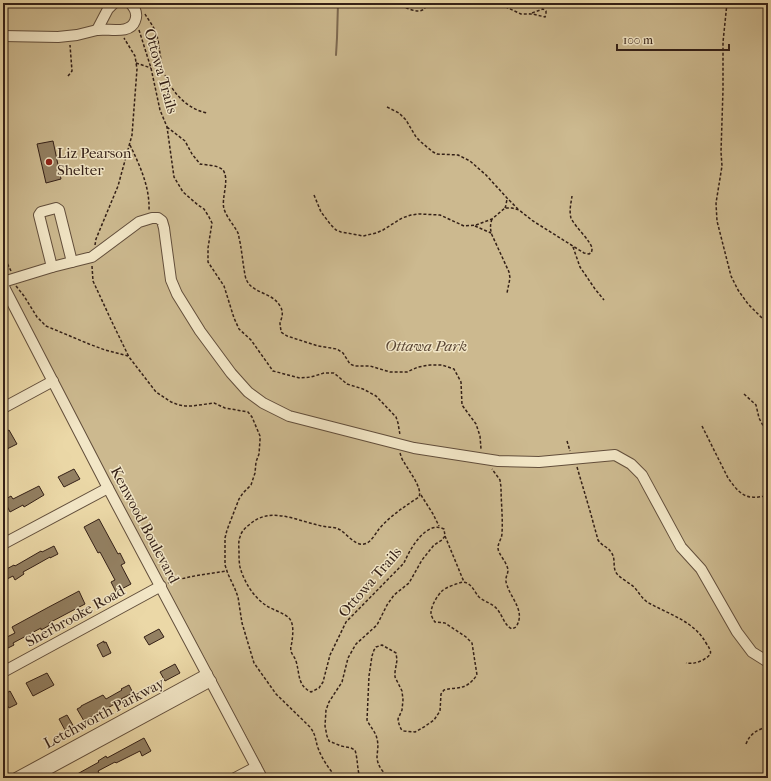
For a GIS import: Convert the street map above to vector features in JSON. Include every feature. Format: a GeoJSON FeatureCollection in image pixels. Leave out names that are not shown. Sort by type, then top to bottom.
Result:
{"type":"FeatureCollection","features":[{"type":"Feature","properties":{"kind":"street"},"geometry":{"type":"LineString","coordinates":[[97,30],[108,8],[114,3]]}},
{"type":"Feature","properties":{"kind":"street"},"geometry":{"type":"LineString","coordinates":[[3,36],[65,37],[102,29],[120,30],[128,28],[134,24],[136,15],[135,10],[130,3]]}},
{"type":"Feature","properties":{"kind":"street"},"geometry":{"type":"LineString","coordinates":[[52,267],[39,215],[42,212],[56,208],[59,210],[72,262]]}},
{"type":"Feature","properties":{"kind":"street"},"geometry":{"type":"LineString","coordinates":[[8,280],[92,257],[139,222],[158,218],[162,221],[164,228],[171,280],[184,306],[231,373],[248,392],[263,403],[289,416],[400,445],[483,459],[539,462],[614,455],[631,464],[642,475],[681,547],[701,569],[737,632],[752,652],[768,662]]}},
{"type":"Feature","properties":{"kind":"street","name":"Kenwood Boulevard"},"geometry":{"type":"LineString","coordinates":[[3,285],[108,488],[262,778]]}},
{"type":"Feature","properties":{"kind":"street"},"geometry":{"type":"LineString","coordinates":[[3,408],[53,381]]}},
{"type":"Feature","properties":{"kind":"street"},"geometry":{"type":"LineString","coordinates":[[3,544],[108,488]]}},
{"type":"Feature","properties":{"kind":"street","name":"Sherbrooke Road"},"geometry":{"type":"LineString","coordinates":[[3,672],[161,586]]}},
{"type":"Feature","properties":{"kind":"street","name":"Letchworth Parkway"},"geometry":{"type":"LineString","coordinates":[[16,778],[209,678]]}},
{"type":"Feature","properties":{"kind":"street","name":"Letchworth Parkway"},"geometry":{"type":"LineString","coordinates":[[32,778],[209,678]]}},
{"type":"Feature","properties":{"kind":"street"},"geometry":{"type":"LineString","coordinates":[[235,778],[256,767]]}},
{"type":"Feature","properties":{"kind":"path"},"geometry":{"type":"LineString","coordinates":[[397,3],[410,10],[422,11],[425,9],[427,3]]}},
{"type":"Feature","properties":{"kind":"path"},"geometry":{"type":"LineString","coordinates":[[491,3],[506,7],[521,14],[529,14],[533,14],[545,17],[546,11],[543,9],[529,14]]}},
{"type":"Feature","properties":{"kind":"path"},"geometry":{"type":"LineString","coordinates":[[727,3],[723,42],[722,166],[716,203],[717,221],[736,286],[748,304],[768,324]]}},
{"type":"Feature","properties":{"kind":"path"},"geometry":{"type":"LineString","coordinates":[[146,14],[155,32],[164,73],[170,84],[182,100],[189,106],[195,110],[207,113]]}},
{"type":"Feature","properties":{"kind":"path","name":"Ottowa Trails"},"geometry":{"type":"LineString","coordinates":[[135,21],[151,68],[160,110],[167,127],[174,177],[183,192],[204,209],[212,223],[208,248],[208,262],[224,286],[239,329],[251,340],[273,371],[300,378],[311,377],[324,373],[334,373],[347,384],[363,389],[376,396],[396,417],[399,427],[403,462],[420,491],[421,495],[419,497],[397,512],[370,541],[365,544],[360,544],[354,541],[341,530],[336,528],[319,526],[288,517],[272,515],[257,518],[242,531],[238,544],[240,566],[247,584],[258,598],[267,606],[289,618],[293,629],[290,650],[296,660],[299,678],[305,689],[311,692],[319,688],[323,682],[330,655],[346,622],[404,562],[408,554],[426,530],[439,526]]}},
{"type":"Feature","properties":{"kind":"path"},"geometry":{"type":"LineString","coordinates":[[123,36],[132,51],[137,70],[132,134],[118,186],[96,239],[92,257],[92,272],[94,281],[129,357],[156,392],[171,402],[185,406],[214,403],[225,408],[248,412],[252,417],[260,436],[259,454],[251,485],[239,499],[226,534],[225,556],[227,571],[238,597],[242,623],[254,663],[276,694],[310,728],[314,734],[322,756],[330,770],[337,778]]}},
{"type":"Feature","properties":{"kind":"path"},"geometry":{"type":"LineString","coordinates":[[65,37],[70,46],[72,71],[68,76]]}},
{"type":"Feature","properties":{"kind":"path"},"geometry":{"type":"LineString","coordinates":[[136,63],[151,68]]}},
{"type":"Feature","properties":{"kind":"path"},"geometry":{"type":"LineString","coordinates":[[387,107],[399,113],[406,120],[416,137],[426,147],[437,154],[458,155],[470,161],[486,175],[519,210],[533,221],[572,246],[588,254],[591,252],[591,245],[571,218],[570,209],[572,196]]}},
{"type":"Feature","properties":{"kind":"path","name":"Ottowa Trails"},"geometry":{"type":"LineString","coordinates":[[167,127],[185,141],[192,154],[200,164],[216,166],[221,168],[224,173],[226,178],[224,208],[238,234],[245,278],[252,288],[275,300],[280,306],[283,315],[280,325],[281,332],[287,336],[318,346],[337,349],[343,353],[350,364],[355,366],[370,366],[390,372],[407,372],[430,364],[442,365],[454,369],[461,382],[462,405],[476,424],[480,436],[483,459]]}},
{"type":"Feature","properties":{"kind":"path"},"geometry":{"type":"LineString","coordinates":[[129,144],[137,159],[146,183],[149,204],[148,219]]}},
{"type":"Feature","properties":{"kind":"path"},"geometry":{"type":"LineString","coordinates":[[314,196],[320,212],[336,230],[363,236],[384,230],[402,218],[419,214],[440,215],[464,226],[476,226],[492,219],[505,208],[507,198]]}},
{"type":"Feature","properties":{"kind":"path"},"geometry":{"type":"LineString","coordinates":[[505,208],[519,210]]}},
{"type":"Feature","properties":{"kind":"path"},"geometry":{"type":"LineString","coordinates":[[492,219],[490,224],[491,233],[510,272],[507,293]]}},
{"type":"Feature","properties":{"kind":"path"},"geometry":{"type":"LineString","coordinates":[[474,226],[491,233]]}},
{"type":"Feature","properties":{"kind":"path"},"geometry":{"type":"LineString","coordinates":[[572,246],[580,266],[604,300]]}},
{"type":"Feature","properties":{"kind":"path"},"geometry":{"type":"LineString","coordinates":[[3,255],[11,271],[8,280],[17,287],[34,314],[46,326],[105,350],[129,357]]}},
{"type":"Feature","properties":{"kind":"path"},"geometry":{"type":"LineString","coordinates":[[744,394],[756,405],[759,418],[768,435]]}},
{"type":"Feature","properties":{"kind":"path"},"geometry":{"type":"LineString","coordinates":[[702,426],[733,485],[741,493],[753,498],[768,496]]}},
{"type":"Feature","properties":{"kind":"path"},"geometry":{"type":"LineString","coordinates":[[567,441],[574,459],[598,540],[611,552],[614,559],[614,570],[647,602],[669,612],[695,629],[708,646],[711,654],[709,657],[698,663],[686,663]]}},
{"type":"Feature","properties":{"kind":"path"},"geometry":{"type":"LineString","coordinates":[[391,778],[386,775],[377,760],[377,739],[367,720],[368,676],[372,656],[376,647],[382,645],[397,655],[395,677],[402,691],[402,710],[398,719],[398,724],[404,731],[415,732],[424,728],[434,720],[440,711],[441,694],[444,690],[466,686],[477,675],[472,643],[466,637],[445,623],[435,622],[432,618],[431,613],[438,596],[443,590],[462,582],[466,582],[470,584],[480,597],[497,608],[504,618],[505,623],[509,627],[512,629],[519,623],[520,618],[518,608],[506,584],[508,572],[507,566],[498,550],[498,543],[502,538],[500,480],[483,459]]}},
{"type":"Feature","properties":{"kind":"path"},"geometry":{"type":"LineString","coordinates":[[421,495],[439,526],[444,529],[445,536],[464,582]]}},
{"type":"Feature","properties":{"kind":"path","name":"Ottowa Trails"},"geometry":{"type":"LineString","coordinates":[[360,778],[355,750],[329,741],[325,726],[326,710],[329,702],[342,682],[348,658],[356,644],[377,625],[394,595],[409,583],[422,560],[434,545],[445,536]]}},
{"type":"Feature","properties":{"kind":"path"},"geometry":{"type":"LineString","coordinates":[[161,586],[181,578],[227,571]]}},
{"type":"Feature","properties":{"kind":"path"},"geometry":{"type":"LineString","coordinates":[[746,744],[751,735],[768,726]]}},
{"type":"Feature","properties":{"kind":"green space","name":"Ottawa Park"},"geometry":{"type":"Polygon","coordinates":[[[3,3],[768,3],[768,778],[268,778],[96,455],[3,275],[3,3]]]}},
{"type":"Feature","properties":{"kind":"building","name":"Liz Pearson Shelter"},"geometry":{"type":"Polygon","coordinates":[[[53,141],[61,179],[46,183],[37,144],[53,141]]]}},
{"type":"Feature","properties":{"kind":"building"},"geometry":{"type":"Polygon","coordinates":[[[9,430],[17,444],[7,449],[3,441],[3,433],[9,430]]]}},
{"type":"Feature","properties":{"kind":"building"},"geometry":{"type":"Polygon","coordinates":[[[74,469],[80,479],[64,487],[58,477],[74,469]]]}},
{"type":"Feature","properties":{"kind":"building"},"geometry":{"type":"Polygon","coordinates":[[[39,486],[44,495],[24,507],[23,505],[10,512],[4,500],[11,496],[13,499],[39,486]]]}},
{"type":"Feature","properties":{"kind":"building"},"geometry":{"type":"Polygon","coordinates":[[[99,519],[118,554],[120,553],[125,563],[121,565],[131,584],[116,592],[111,582],[115,580],[84,527],[99,519]]]}},
{"type":"Feature","properties":{"kind":"building"},"geometry":{"type":"Polygon","coordinates":[[[54,546],[58,554],[23,572],[24,574],[15,580],[13,576],[7,579],[3,571],[41,551],[42,552],[54,546]]]}},
{"type":"Feature","properties":{"kind":"building"},"geometry":{"type":"Polygon","coordinates":[[[79,591],[85,604],[49,623],[50,625],[41,630],[41,628],[13,643],[14,645],[6,649],[3,644],[3,639],[15,633],[12,627],[79,591]]]}},
{"type":"Feature","properties":{"kind":"building"},"geometry":{"type":"Polygon","coordinates":[[[159,629],[164,637],[149,645],[144,637],[159,629]]]}},
{"type":"Feature","properties":{"kind":"building"},"geometry":{"type":"Polygon","coordinates":[[[104,641],[104,643],[106,642],[111,653],[103,657],[97,645],[104,641]]]}},
{"type":"Feature","properties":{"kind":"building"},"geometry":{"type":"Polygon","coordinates":[[[175,664],[180,673],[165,681],[160,672],[175,664]]]}},
{"type":"Feature","properties":{"kind":"building"},"geometry":{"type":"Polygon","coordinates":[[[47,673],[54,685],[33,696],[26,683],[47,673]]]}},
{"type":"Feature","properties":{"kind":"building"},"geometry":{"type":"Polygon","coordinates":[[[129,685],[133,693],[84,721],[77,709],[103,695],[106,699],[129,685]]]}},
{"type":"Feature","properties":{"kind":"building"},"geometry":{"type":"Polygon","coordinates":[[[10,691],[17,704],[9,708],[3,698],[3,695],[10,691]]]}},
{"type":"Feature","properties":{"kind":"building"},"geometry":{"type":"Polygon","coordinates":[[[67,715],[74,727],[66,732],[59,719],[67,715]]]}},
{"type":"Feature","properties":{"kind":"building"},"geometry":{"type":"Polygon","coordinates":[[[144,738],[151,751],[142,756],[140,751],[98,771],[102,778],[70,778],[99,762],[98,761],[106,756],[107,758],[144,738]]]}},
{"type":"Feature","properties":{"kind":"waterway"},"geometry":{"type":"LineString","coordinates":[[336,55],[338,3]]}},
{"type":"Feature","properties":{"kind":"place","name":"Liz Pearson Shelter"},"geometry":{"type":"Point","coordinates":[49,162]}}]}
